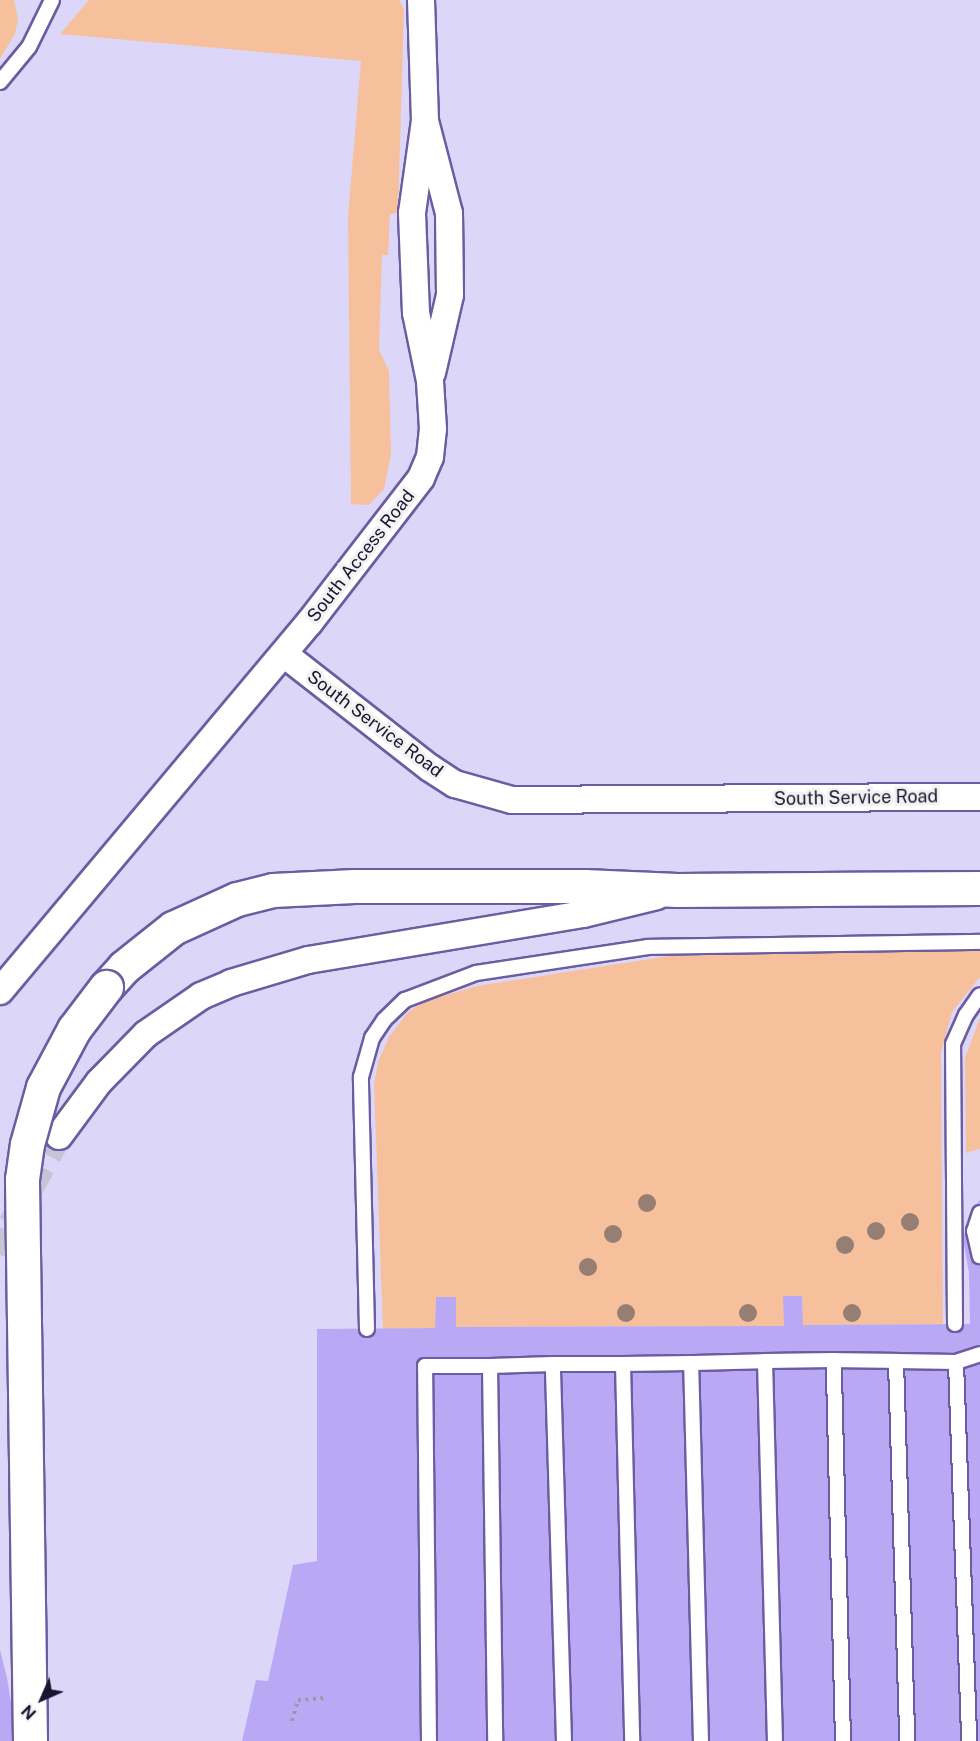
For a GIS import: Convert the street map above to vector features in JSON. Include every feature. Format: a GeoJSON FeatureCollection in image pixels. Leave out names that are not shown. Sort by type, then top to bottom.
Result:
{"type":"FeatureCollection","features":[{"type":"Feature","properties":{"kind":"street","name":"South Access Road"},"geometry":{"type":"LineString","coordinates":[[284,654],[421,478],[430,457],[433,429],[430,381],[416,313],[412,213],[425,121],[421,0]]}},
{"type":"Feature","properties":{"kind":"street","name":"South Access Road"},"geometry":{"type":"LineString","coordinates":[[425,121],[449,213],[450,295],[430,381]]}},
{"type":"Feature","properties":{"kind":"street","name":"South Service Road"},"geometry":{"type":"LineString","coordinates":[[284,654],[430,768],[455,784],[492,796],[543,802],[980,797]]}},
{"type":"Feature","properties":{"kind":"street"},"geometry":{"type":"LineString","coordinates":[[0,991],[284,654]]}},
{"type":"Feature","properties":{"kind":"street"},"geometry":{"type":"LineString","coordinates":[[30,1741],[22,1179],[27,1144],[43,1087],[74,1029],[124,967],[173,928],[237,899],[273,890],[584,886],[677,890],[980,888]]}},
{"type":"Feature","properties":{"kind":"street"},"geometry":{"type":"LineString","coordinates":[[59,1136],[99,1082],[146,1034],[201,996],[231,982],[308,960],[583,915],[677,890]]}},
{"type":"Feature","properties":{"kind":"lane"},"geometry":{"type":"LineString","coordinates":[[0,82],[29,47],[52,0]]}},
{"type":"Feature","properties":{"kind":"lane"},"geometry":{"type":"LineString","coordinates":[[367,1329],[361,1077],[372,1038],[384,1020],[405,999],[476,973],[648,947],[980,942]]}},
{"type":"Feature","properties":{"kind":"lane"},"geometry":{"type":"LineString","coordinates":[[955,1324],[953,1044],[966,1015],[980,996]]}},
{"type":"Feature","properties":{"kind":"lane"},"geometry":{"type":"LineString","coordinates":[[980,1213],[974,1231],[980,1256]]}},
{"type":"Feature","properties":{"kind":"lane"},"geometry":{"type":"LineString","coordinates":[[429,1741],[425,1366],[834,1360],[956,1362],[980,1354]]}},
{"type":"Feature","properties":{"kind":"lane"},"geometry":{"type":"LineString","coordinates":[[834,1360],[843,1741]]}},
{"type":"Feature","properties":{"kind":"lane"},"geometry":{"type":"LineString","coordinates":[[765,1361],[776,1741]]}},
{"type":"Feature","properties":{"kind":"lane"},"geometry":{"type":"LineString","coordinates":[[896,1361],[907,1741]]}},
{"type":"Feature","properties":{"kind":"lane"},"geometry":{"type":"LineString","coordinates":[[956,1362],[969,1741]]}},
{"type":"Feature","properties":{"kind":"lane"},"geometry":{"type":"LineString","coordinates":[[691,1363],[701,1741]]}},
{"type":"Feature","properties":{"kind":"lane"},"geometry":{"type":"LineString","coordinates":[[553,1364],[564,1741]]}},
{"type":"Feature","properties":{"kind":"lane"},"geometry":{"type":"LineString","coordinates":[[623,1364],[632,1741]]}},
{"type":"Feature","properties":{"kind":"lane"},"geometry":{"type":"LineString","coordinates":[[490,1365],[495,1741]]}},
{"type":"Feature","properties":{"kind":"path"},"geometry":{"type":"LineString","coordinates":[[292,1721],[298,1700],[326,1698]]}},
{"type":"Feature","properties":{"kind":"shaded area"},"geometry":{"type":"Polygon","coordinates":[[[0,0],[980,0],[980,1741],[0,1741],[0,0]]]}},
{"type":"Feature","properties":{"kind":"shaded area"},"geometry":{"type":"Polygon","coordinates":[[[0,0],[14,0],[18,19],[15,34],[0,59],[0,0]]]}},
{"type":"Feature","properties":{"kind":"shaded area"},"geometry":{"type":"Polygon","coordinates":[[[89,0],[399,0],[404,9],[398,213],[390,214],[388,255],[382,255],[379,350],[389,371],[391,454],[384,489],[369,505],[351,504],[348,217],[361,61],[60,34],[89,0]]]}},
{"type":"Feature","properties":{"kind":"shaded area"},"geometry":{"type":"Polygon","coordinates":[[[980,950],[980,977],[952,1012],[941,1053],[943,1324],[803,1325],[802,1296],[784,1297],[784,1326],[456,1327],[456,1298],[436,1297],[435,1328],[383,1329],[374,1085],[378,1062],[389,1037],[408,1012],[426,1001],[477,986],[669,956],[980,950]]]}},
{"type":"Feature","properties":{"kind":"shaded area"},"geometry":{"type":"Polygon","coordinates":[[[980,1018],[980,1149],[966,1153],[965,1058],[980,1018]]]}},
{"type":"Feature","properties":{"kind":"building"},"geometry":{"type":"Polygon","coordinates":[[[980,1200],[980,1741],[242,1741],[256,1680],[268,1681],[293,1565],[317,1561],[317,1329],[435,1328],[436,1297],[456,1297],[456,1327],[784,1326],[783,1296],[802,1296],[803,1325],[970,1324],[969,1273],[963,1239],[969,1215],[980,1200]]]}},
{"type":"Feature","properties":{"kind":"building"},"geometry":{"type":"Polygon","coordinates":[[[0,1650],[7,1678],[17,1741],[0,1741],[0,1650]]]}},
{"type":"Feature","properties":{"kind":"tunnel"},"geometry":{"type":"LineString","coordinates":[[0,1255],[11,1224],[59,1136]]}}]}
